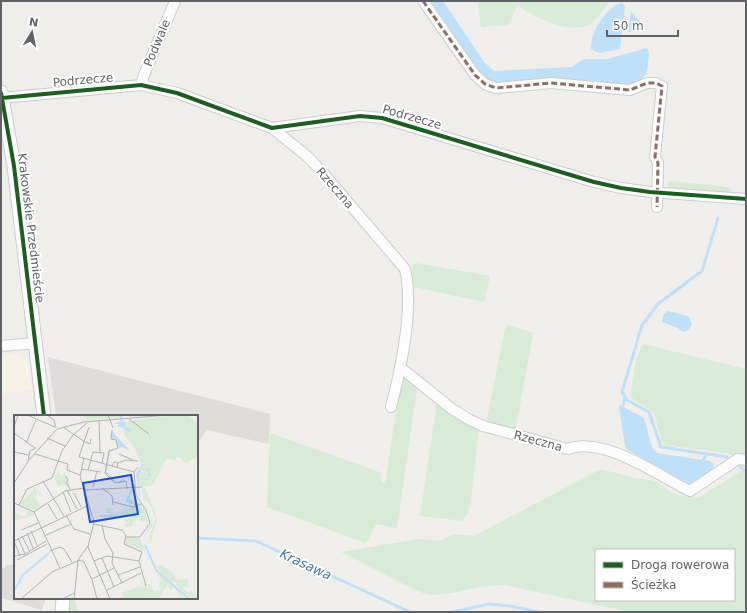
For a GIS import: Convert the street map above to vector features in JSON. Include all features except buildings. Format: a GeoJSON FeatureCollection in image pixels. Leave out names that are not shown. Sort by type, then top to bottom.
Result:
{"type":"FeatureCollection","features":[{"type":"Feature","properties":{"kind":"street","name":"Podwale"},"geometry":{"type":"LineString","coordinates":[[141,85],[175,1]]}},
{"type":"Feature","properties":{"kind":"street"},"geometry":{"type":"LineString","coordinates":[[423,1],[475,76],[485,84],[496,88],[551,83],[630,90],[647,84],[656,83],[662,86],[655,157],[658,163],[657,207]]}},
{"type":"Feature","properties":{"kind":"street","name":"Podrzecze"},"geometry":{"type":"LineString","coordinates":[[2,95],[141,85],[177,93],[272,128],[360,116],[382,118],[594,182],[621,188],[746,199]]}},
{"type":"Feature","properties":{"kind":"street","name":"Krakowskie Przedmieście"},"geometry":{"type":"LineString","coordinates":[[2,95],[14,166],[44,415]]}},
{"type":"Feature","properties":{"kind":"street","name":"Rzeczna"},"geometry":{"type":"LineString","coordinates":[[272,128],[280,133],[311,161],[405,269],[408,287],[401,368],[391,407]]}},
{"type":"Feature","properties":{"kind":"street"},"geometry":{"type":"LineString","coordinates":[[1,346],[35,343]]}},
{"type":"Feature","properties":{"kind":"street","name":"Rzeczna"},"geometry":{"type":"LineString","coordinates":[[401,368],[452,409],[483,426],[568,450],[578,445],[621,454],[690,491],[738,459],[746,460]]}},
{"type":"Feature","properties":{"kind":"street"},"geometry":{"type":"LineString","coordinates":[[63,599],[63,612]]}},
{"type":"Feature","properties":{"kind":"shaded area"},"geometry":{"type":"Polygon","coordinates":[[[12,354],[28,362],[32,390],[1,394],[1,356],[12,354]]]}},
{"type":"Feature","properties":{"kind":"shaded area"},"geometry":{"type":"Polygon","coordinates":[[[48,357],[270,414],[269,444],[207,430],[198,443],[198,415],[56,415],[48,357]]]}},
{"type":"Feature","properties":{"kind":"shaded area"},"geometry":{"type":"Polygon","coordinates":[[[6,565],[14,565],[14,599],[46,599],[42,610],[1,598],[1,568],[6,568],[6,565]]]}},
{"type":"Feature","properties":{"kind":"green space"},"geometry":{"type":"Polygon","coordinates":[[[478,1],[608,1],[608,4],[591,23],[579,27],[560,26],[551,23],[517,6],[508,25],[481,27],[478,1]]]}},
{"type":"Feature","properties":{"kind":"green space"},"geometry":{"type":"Polygon","coordinates":[[[671,181],[729,187],[732,191],[730,193],[668,189],[667,184],[671,181]]]}},
{"type":"Feature","properties":{"kind":"green space"},"geometry":{"type":"Polygon","coordinates":[[[416,263],[490,276],[484,302],[414,287],[412,266],[416,263]]]}},
{"type":"Feature","properties":{"kind":"green space"},"geometry":{"type":"Polygon","coordinates":[[[506,324],[533,333],[515,433],[486,424],[506,324]]]}},
{"type":"Feature","properties":{"kind":"green space"},"geometry":{"type":"Polygon","coordinates":[[[643,344],[746,369],[746,468],[728,453],[665,445],[662,442],[654,412],[630,397],[636,360],[643,344]]]}},
{"type":"Feature","properties":{"kind":"green space"},"geometry":{"type":"Polygon","coordinates":[[[402,374],[417,388],[397,528],[376,524],[366,543],[267,507],[270,433],[382,473],[380,480],[385,484],[402,374]]]}},
{"type":"Feature","properties":{"kind":"green space"},"geometry":{"type":"Polygon","coordinates":[[[437,402],[456,417],[479,429],[470,509],[463,521],[420,516],[437,402]]]}},
{"type":"Feature","properties":{"kind":"green space"},"geometry":{"type":"Polygon","coordinates":[[[746,468],[746,608],[741,612],[630,612],[504,585],[485,586],[439,595],[430,595],[414,589],[341,552],[418,539],[441,541],[454,534],[474,536],[601,469],[634,478],[655,481],[674,494],[698,498],[746,468]]]}},
{"type":"Feature","properties":{"kind":"green space"},"geometry":{"type":"Polygon","coordinates":[[[69,599],[74,599],[79,612],[70,612],[69,599]]]}},
{"type":"Feature","properties":{"kind":"water"},"geometry":{"type":"Polygon","coordinates":[[[431,1],[443,1],[484,62],[494,71],[572,67],[584,59],[607,59],[647,48],[649,53],[647,73],[634,86],[563,79],[502,84],[491,82],[481,73],[436,12],[431,1]]]}},
{"type":"Feature","properties":{"kind":"water"},"geometry":{"type":"Polygon","coordinates":[[[622,2],[625,7],[620,49],[599,53],[591,49],[593,35],[600,21],[610,9],[622,2]]]}},
{"type":"Feature","properties":{"kind":"water"},"geometry":{"type":"Polygon","coordinates":[[[631,12],[641,22],[640,27],[635,31],[629,32],[628,30],[631,12]]]}},
{"type":"Feature","properties":{"kind":"water"},"geometry":{"type":"Polygon","coordinates":[[[668,311],[688,316],[692,323],[690,328],[682,332],[678,328],[662,322],[663,315],[668,311]]]}},
{"type":"Feature","properties":{"kind":"water"},"geometry":{"type":"Polygon","coordinates":[[[620,405],[644,418],[652,447],[657,453],[709,461],[714,464],[712,470],[689,484],[628,450],[625,446],[620,405]]]}},
{"type":"Feature","properties":{"kind":"waterway"},"geometry":{"type":"LineString","coordinates":[[718,218],[702,271],[658,304],[642,325],[622,392],[627,400],[649,412],[661,447],[727,457]]}},
{"type":"Feature","properties":{"kind":"waterway"},"geometry":{"type":"LineString","coordinates":[[623,406],[625,398]]}},
{"type":"Feature","properties":{"kind":"waterway"},"geometry":{"type":"LineString","coordinates":[[703,460],[707,454]]}},
{"type":"Feature","properties":{"kind":"waterway"},"geometry":{"type":"LineString","coordinates":[[740,467],[746,471]]}},
{"type":"Feature","properties":{"kind":"waterway","name":"Krasawa"},"geometry":{"type":"LineString","coordinates":[[198,538],[256,541],[410,612]]}},
{"type":"Feature","properties":{"kind":"waterway","name":"Krasawa"},"geometry":{"type":"LineString","coordinates":[[452,612],[489,604],[510,606],[538,612]]}},
{"type":"Feature","properties":{"kind":"marked path"},"geometry":{"type":"LineString","coordinates":[[423,1],[475,75],[485,84],[496,88],[551,83],[630,90],[647,83],[656,83],[662,86],[655,157],[658,163],[657,207]]}},
{"type":"Feature","properties":{"kind":"cycle path"},"geometry":{"type":"LineString","coordinates":[[2,98],[141,85],[177,93],[272,128],[360,116],[382,118],[594,182],[650,192],[746,199]]}},
{"type":"Feature","properties":{"kind":"cycle path"},"geometry":{"type":"LineString","coordinates":[[1,93],[14,166],[44,415]]}}]}
